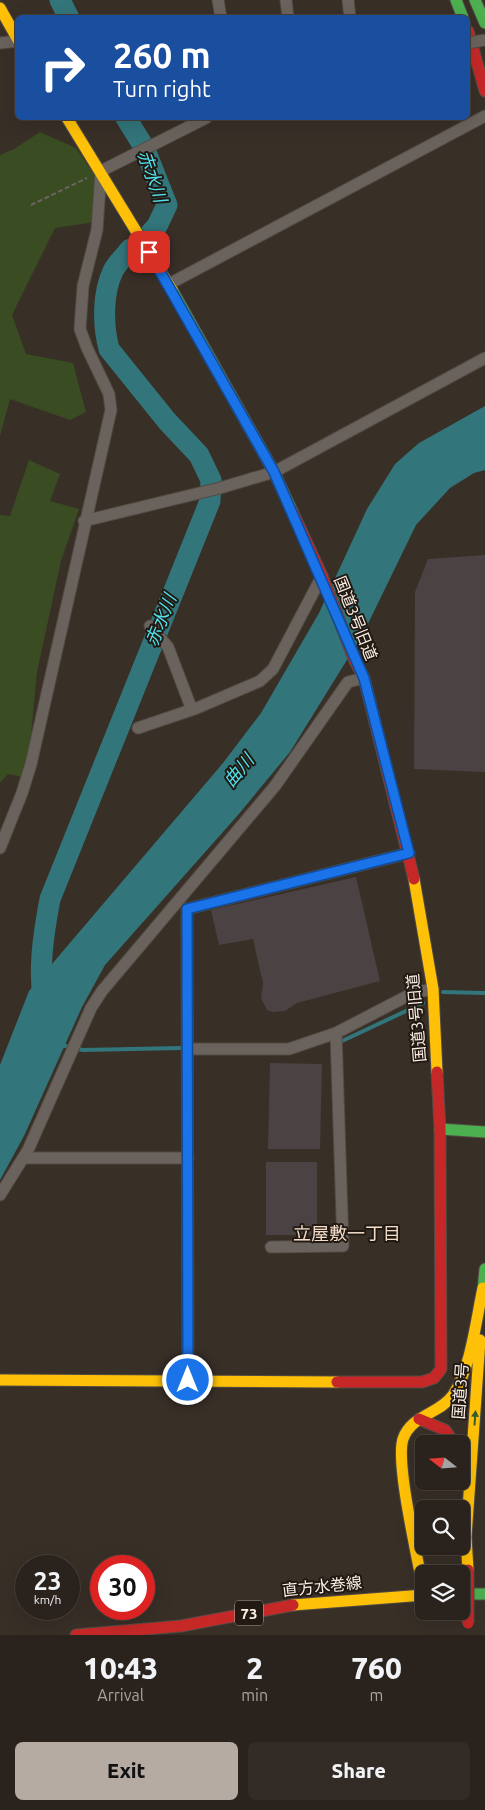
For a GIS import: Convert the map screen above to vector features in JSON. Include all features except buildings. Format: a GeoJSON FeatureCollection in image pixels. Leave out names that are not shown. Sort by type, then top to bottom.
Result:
{"type":"FeatureCollection","features":[{"type":"Feature","properties":{"kind":"main road"},"geometry":{"type":"LineString","coordinates":[[456,0],[462,15]]}},
{"type":"Feature","properties":{"kind":"main road"},"geometry":{"type":"LineString","coordinates":[[475,0],[485,23]]}},
{"type":"Feature","properties":{"kind":"main road"},"geometry":{"type":"LineString","coordinates":[[0,8],[15,36]]}},
{"type":"Feature","properties":{"kind":"main road"},"geometry":{"type":"LineString","coordinates":[[470,37],[485,91]]}},
{"type":"Feature","properties":{"kind":"main road","name":"国道3号旧道"},"geometry":{"type":"LineString","coordinates":[[67,120],[101,171],[169,284],[274,472],[322,576],[355,661],[364,678],[409,853],[432,989],[440,1129],[441,1369],[434,1378],[422,1382],[188,1380]]}},
{"type":"Feature","properties":{"kind":"main road"},"geometry":{"type":"LineString","coordinates":[[440,1129],[485,1132]]}},
{"type":"Feature","properties":{"kind":"main road","name":"国道3号"},"geometry":{"type":"LineString","coordinates":[[469,1500],[485,1269]]}},
{"type":"Feature","properties":{"kind":"main road"},"geometry":{"type":"LineString","coordinates":[[419,1565],[400,1454],[402,1439],[409,1425],[442,1406],[454,1395],[462,1375],[483,1288]]}},
{"type":"Feature","properties":{"kind":"main road"},"geometry":{"type":"LineString","coordinates":[[0,1380],[188,1380]]}},
{"type":"Feature","properties":{"kind":"main road"},"geometry":{"type":"LineString","coordinates":[[420,1419],[441,1426],[451,1435]]}},
{"type":"Feature","properties":{"kind":"main road","name":"国道3号"},"geometry":{"type":"LineString","coordinates":[[467,1555],[468,1635]]}},
{"type":"Feature","properties":{"kind":"main road"},"geometry":{"type":"LineString","coordinates":[[470,1594],[485,1594]]}},
{"type":"Feature","properties":{"kind":"main road","name":"直方水巻線"},"geometry":{"type":"LineString","coordinates":[[76,1635],[181,1626],[302,1603],[415,1595]]}},
{"type":"Feature","properties":{"kind":"street"},"geometry":{"type":"LineString","coordinates":[[218,0],[220,15]]}},
{"type":"Feature","properties":{"kind":"street"},"geometry":{"type":"LineString","coordinates":[[286,0],[288,15]]}},
{"type":"Feature","properties":{"kind":"street"},"geometry":{"type":"LineString","coordinates":[[348,0],[350,15]]}},
{"type":"Feature","properties":{"kind":"street"},"geometry":{"type":"LineString","coordinates":[[474,50],[485,40]]}},
{"type":"Feature","properties":{"kind":"street"},"geometry":{"type":"LineString","coordinates":[[0,43],[15,41]]}},
{"type":"Feature","properties":{"kind":"street"},"geometry":{"type":"LineString","coordinates":[[169,284],[485,116]]}},
{"type":"Feature","properties":{"kind":"street"},"geometry":{"type":"LineString","coordinates":[[0,848],[22,793],[31,764],[110,410],[109,394],[80,329],[84,286],[97,230],[101,171],[202,120]]}},
{"type":"Feature","properties":{"kind":"street"},"geometry":{"type":"LineString","coordinates":[[84,521],[220,488],[274,472],[485,358]]}},
{"type":"Feature","properties":{"kind":"street"},"geometry":{"type":"LineString","coordinates":[[138,728],[192,710],[260,680],[273,668],[322,576]]}},
{"type":"Feature","properties":{"kind":"street"},"geometry":{"type":"LineString","coordinates":[[150,626],[168,647],[192,710]]}},
{"type":"Feature","properties":{"kind":"street"},"geometry":{"type":"LineString","coordinates":[[0,1194],[24,1158],[91,1008],[112,977],[275,786],[348,682],[364,678]]}},
{"type":"Feature","properties":{"kind":"street"},"geometry":{"type":"LineString","coordinates":[[188,1380],[187,909],[409,853]]}},
{"type":"Feature","properties":{"kind":"street"},"geometry":{"type":"LineString","coordinates":[[188,1049],[289,1049],[336,1033],[413,992],[432,989]]}},
{"type":"Feature","properties":{"kind":"street"},"geometry":{"type":"LineString","coordinates":[[271,1247],[343,1246],[336,1033]]}},
{"type":"Feature","properties":{"kind":"street"},"geometry":{"type":"LineString","coordinates":[[24,1158],[188,1158]]}},
{"type":"Feature","properties":{"kind":"path"},"geometry":{"type":"LineString","coordinates":[[31,205],[101,171]]}},
{"type":"Feature","properties":{"kind":"green space"},"geometry":{"type":"Polygon","coordinates":[[[40,132],[76,148],[95,176],[95,222],[55,228],[12,315],[26,354],[73,363],[86,412],[70,420],[10,399],[0,436],[0,155],[14,149],[40,132]]]}},
{"type":"Feature","properties":{"kind":"green space"},"geometry":{"type":"Polygon","coordinates":[[[29,460],[60,474],[50,501],[79,509],[61,561],[37,672],[31,734],[22,777],[8,774],[0,783],[0,515],[10,516],[29,460]]]}},
{"type":"Feature","properties":{"kind":"water","name":"曲川"},"geometry":{"type":"Polygon","coordinates":[[[485,406],[485,470],[474,473],[450,488],[416,525],[363,634],[290,752],[238,815],[105,965],[82,1007],[24,1136],[0,1180],[0,1065],[29,991],[223,763],[261,713],[319,613],[367,509],[395,464],[419,443],[485,406]]]}},
{"type":"Feature","properties":{"kind":"waterway","name":"赤水川"},"geometry":{"type":"LineString","coordinates":[[60,0],[68,15]]}},
{"type":"Feature","properties":{"kind":"waterway","name":"赤水川"},"geometry":{"type":"LineString","coordinates":[[127,120],[144,147],[167,205],[157,226],[149,235]]}},
{"type":"Feature","properties":{"kind":"waterway","name":"赤水川"},"geometry":{"type":"LineString","coordinates":[[44,1008],[41,980],[42,953],[50,899],[210,501],[211,480],[199,455],[167,421],[109,349],[105,320],[105,300],[109,280],[115,268],[130,249]]}},
{"type":"Feature","properties":{"kind":"waterway"},"geometry":{"type":"LineString","coordinates":[[443,992],[485,993]]}},
{"type":"Feature","properties":{"kind":"waterway"},"geometry":{"type":"LineString","coordinates":[[340,1042],[423,1003]]}},
{"type":"Feature","properties":{"kind":"waterway"},"geometry":{"type":"LineString","coordinates":[[61,1045],[83,1050],[181,1048]]}},
{"type":"Feature","properties":{"kind":"traffic: fast"},"geometry":{"type":"LineString","coordinates":[[456,0],[462,15]]}},
{"type":"Feature","properties":{"kind":"traffic: fast"},"geometry":{"type":"LineString","coordinates":[[475,0],[485,23]]}},
{"type":"Feature","properties":{"kind":"traffic: fast"},"geometry":{"type":"LineString","coordinates":[[172,290],[274,472],[292,511]]}},
{"type":"Feature","properties":{"kind":"traffic: fast"},"geometry":{"type":"LineString","coordinates":[[440,1129],[485,1132]]}},
{"type":"Feature","properties":{"kind":"traffic: fast"},"geometry":{"type":"LineString","coordinates":[[482,1301],[485,1269]]}},
{"type":"Feature","properties":{"kind":"traffic: fast"},"geometry":{"type":"LineString","coordinates":[[470,1594],[485,1594]]}},
{"type":"Feature","properties":{"kind":"traffic: slow"},"geometry":{"type":"LineString","coordinates":[[0,8],[15,35]]}},
{"type":"Feature","properties":{"kind":"traffic: slow"},"geometry":{"type":"LineString","coordinates":[[68,120],[172,290]]}},
{"type":"Feature","properties":{"kind":"traffic: slow"},"geometry":{"type":"LineString","coordinates":[[414,879],[433,989],[437,1072]]}},
{"type":"Feature","properties":{"kind":"traffic: slow"},"geometry":{"type":"LineString","coordinates":[[419,1565],[402,1469],[401,1451],[403,1439],[412,1425],[441,1407],[453,1395],[459,1384],[469,1358],[483,1288]]}},
{"type":"Feature","properties":{"kind":"traffic: slow"},"geometry":{"type":"LineString","coordinates":[[468,1565],[466,1537],[480,1340]]}},
{"type":"Feature","properties":{"kind":"traffic: slow"},"geometry":{"type":"LineString","coordinates":[[0,1380],[337,1382]]}},
{"type":"Feature","properties":{"kind":"traffic: slow"},"geometry":{"type":"LineString","coordinates":[[293,1605],[415,1596]]}},
{"type":"Feature","properties":{"kind":"traffic: jam"},"geometry":{"type":"LineString","coordinates":[[470,38],[485,91]]}},
{"type":"Feature","properties":{"kind":"traffic: jam"},"geometry":{"type":"LineString","coordinates":[[292,511],[322,576],[355,661],[364,678],[414,879]]}},
{"type":"Feature","properties":{"kind":"traffic: jam"},"geometry":{"type":"LineString","coordinates":[[337,1382],[422,1382],[434,1378],[441,1369],[440,1129],[437,1072]]}},
{"type":"Feature","properties":{"kind":"traffic: jam"},"geometry":{"type":"LineString","coordinates":[[419,1419],[445,1430],[449,1435]]}},
{"type":"Feature","properties":{"kind":"traffic: jam"},"geometry":{"type":"LineString","coordinates":[[76,1635],[181,1626],[293,1605]]}},
{"type":"Feature","properties":{"kind":"district","name":"立屋敷一丁目"},"geometry":{"type":"Point","coordinates":[347,1233]}},
{"type":"Feature","properties":{"kind":"route"},"geometry":{"type":"LineString","coordinates":[[149,252],[169,284],[274,472],[322,576],[355,661],[364,678],[409,853],[187,909],[188,1380]]}}]}
